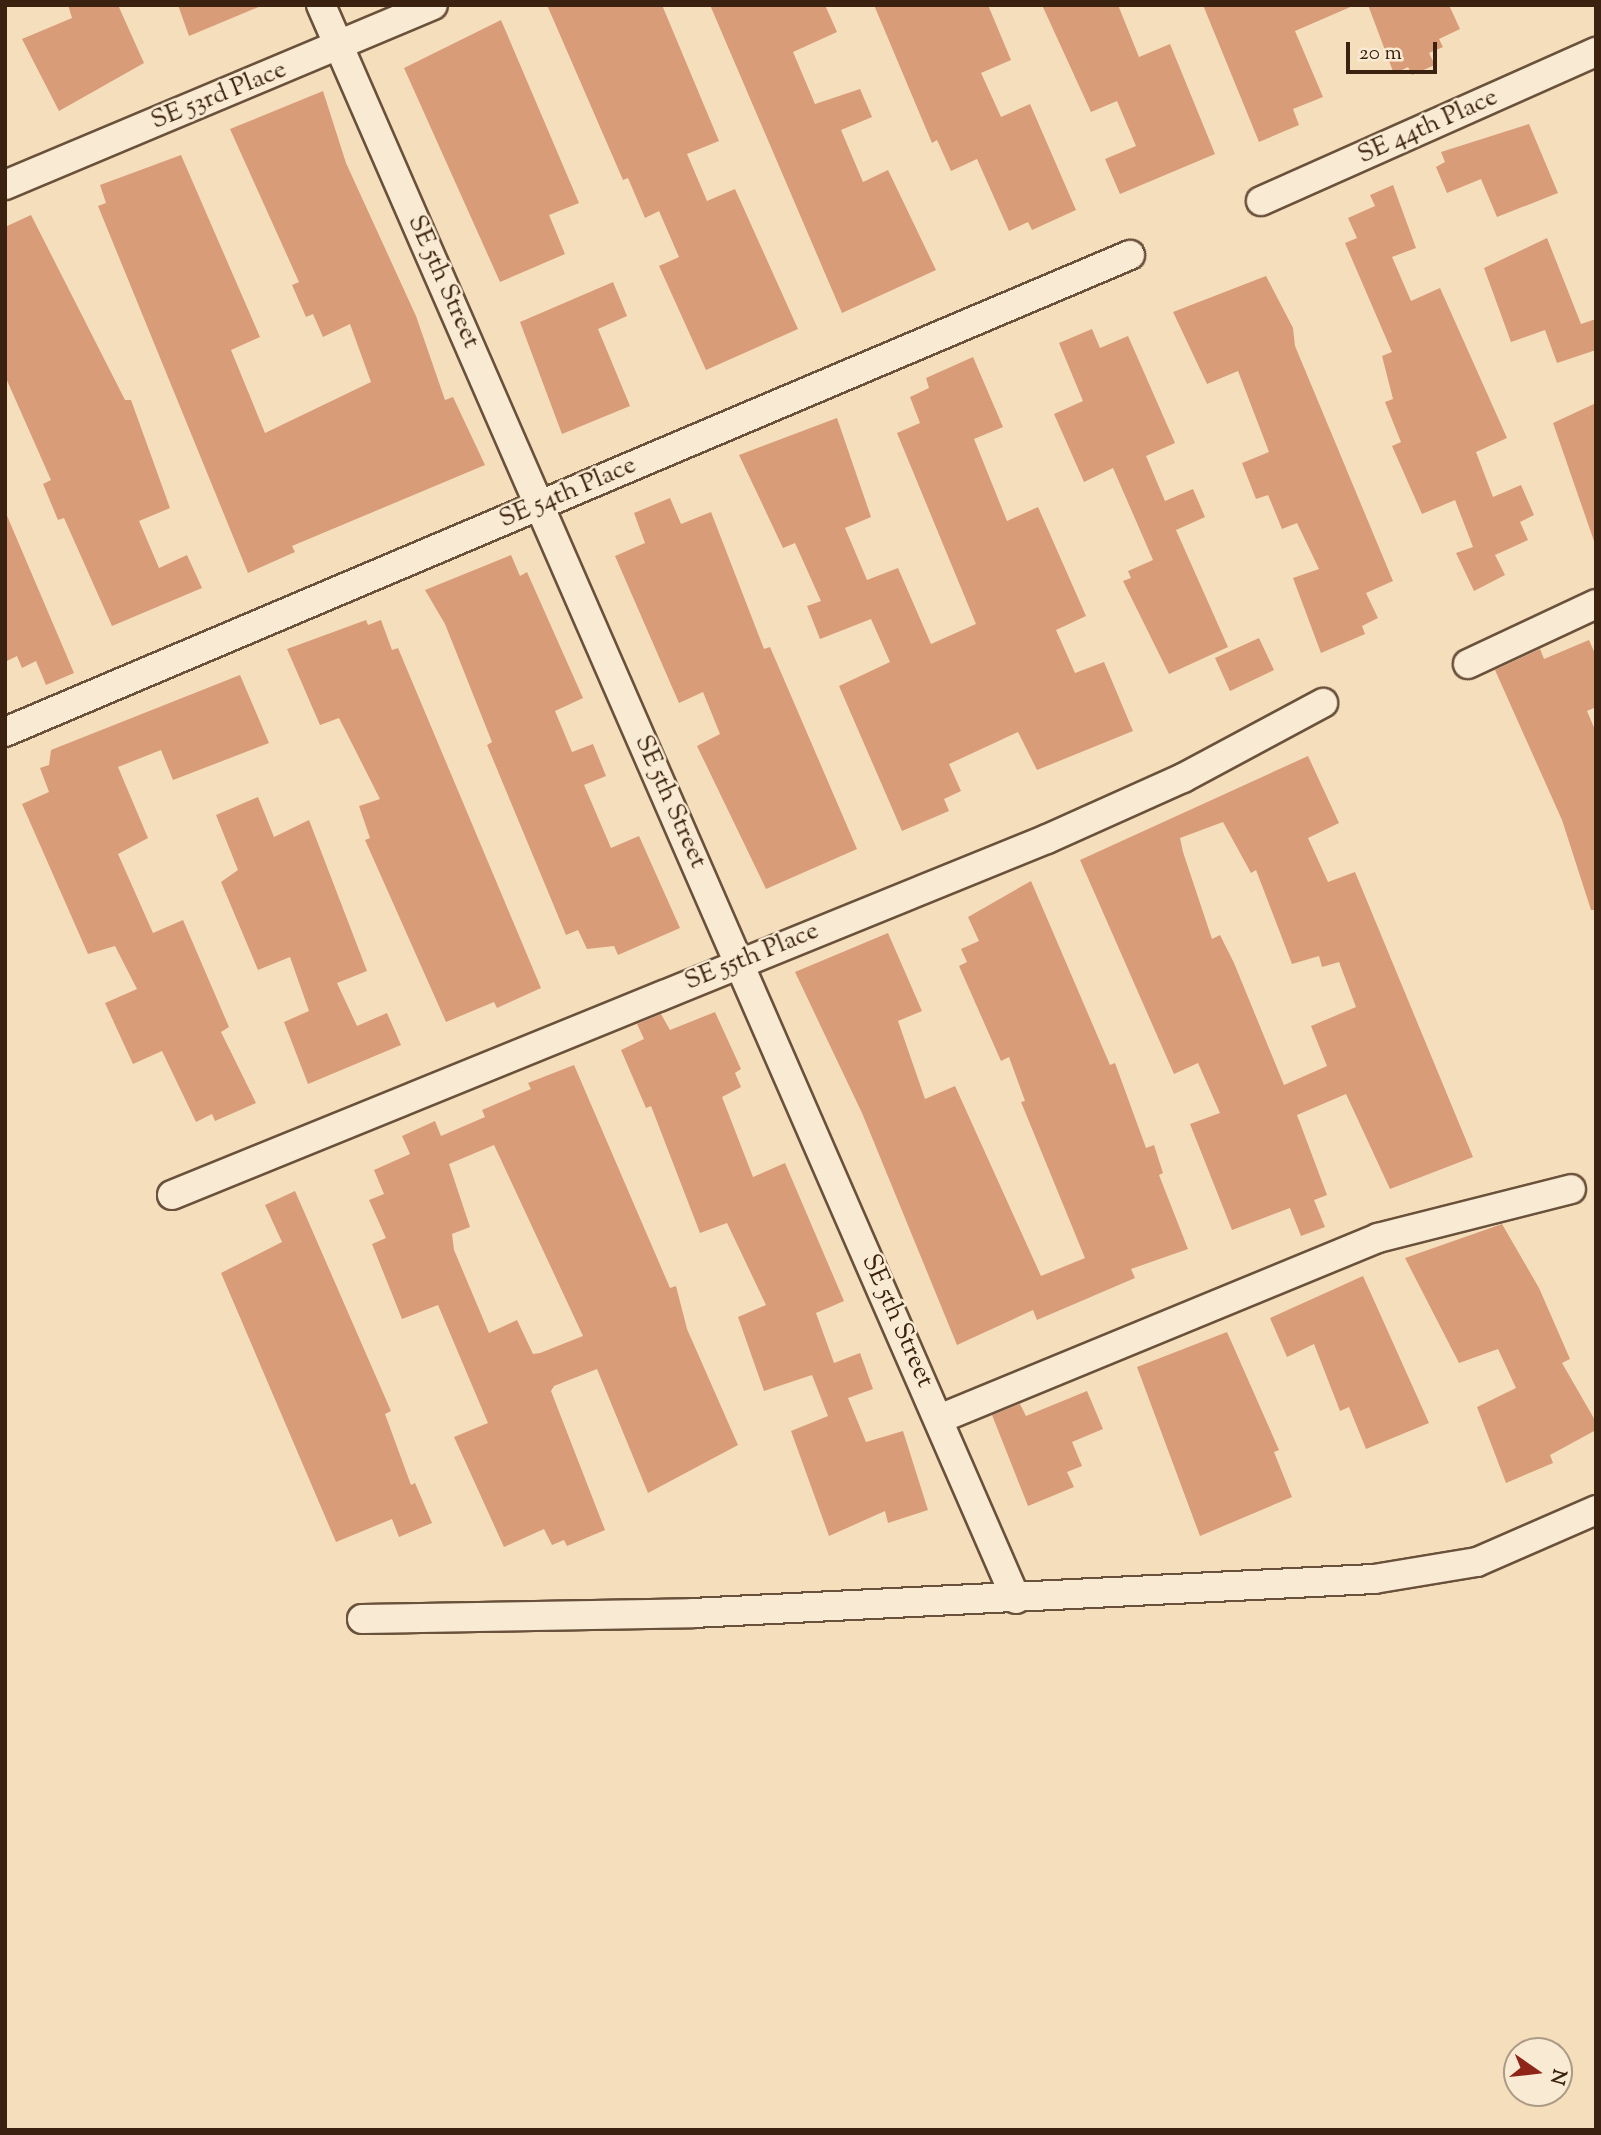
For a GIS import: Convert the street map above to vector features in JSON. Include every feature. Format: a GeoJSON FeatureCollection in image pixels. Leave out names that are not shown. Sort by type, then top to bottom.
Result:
{"type":"FeatureCollection","features":[{"type":"Feature","properties":{"kind":"street","name":"SE 5th Street"},"geometry":{"type":"LineString","coordinates":[[321,5],[1016,1600]]}},
{"type":"Feature","properties":{"kind":"street","name":"SE 53rd Place"},"geometry":{"type":"LineString","coordinates":[[5,185],[340,47],[433,5]]}},
{"type":"Feature","properties":{"kind":"street","name":"SE 44th Place"},"geometry":{"type":"LineString","coordinates":[[1261,201],[1596,52]]}},
{"type":"Feature","properties":{"kind":"street","name":"SE 54th Place"},"geometry":{"type":"LineString","coordinates":[[5,732],[1130,255]]}},
{"type":"Feature","properties":{"kind":"street"},"geometry":{"type":"LineString","coordinates":[[1468,664],[1596,604]]}},
{"type":"Feature","properties":{"kind":"street","name":"SE 55th Place"},"geometry":{"type":"LineString","coordinates":[[172,1195],[739,960],[1059,834],[1183,778],[1323,703]]}},
{"type":"Feature","properties":{"kind":"street"},"geometry":{"type":"LineString","coordinates":[[939,1419],[1378,1238],[1571,1189]]}},
{"type":"Feature","properties":{"kind":"street"},"geometry":{"type":"LineString","coordinates":[[362,1619],[1016,1600],[1374,1579],[1477,1562],[1596,1510]]}},
{"type":"Feature","properties":{"kind":"building"},"geometry":{"type":"Polygon","coordinates":[[[68,5],[118,5],[144,63],[59,111],[22,39],[72,18],[68,5]]]}},
{"type":"Feature","properties":{"kind":"building"},"geometry":{"type":"Polygon","coordinates":[[[178,5],[261,5],[261,6],[189,36],[178,5]]]}},
{"type":"Feature","properties":{"kind":"building"},"geometry":{"type":"Polygon","coordinates":[[[547,5],[662,5],[719,141],[687,154],[707,201],[735,189],[798,329],[706,370],[659,266],[679,257],[659,211],[645,218],[628,178],[623,180],[547,5]]]}},
{"type":"Feature","properties":{"kind":"building"},"geometry":{"type":"Polygon","coordinates":[[[710,5],[825,5],[837,32],[793,52],[815,104],[860,89],[872,117],[841,130],[863,182],[888,170],[936,270],[842,313],[710,5]]]}},
{"type":"Feature","properties":{"kind":"building"},"geometry":{"type":"Polygon","coordinates":[[[874,5],[988,5],[1011,60],[981,73],[1001,117],[1030,104],[1076,210],[1032,230],[1028,222],[1009,231],[977,159],[951,171],[937,140],[932,143],[874,5]]]}},
{"type":"Feature","properties":{"kind":"building"},"geometry":{"type":"Polygon","coordinates":[[[1042,5],[1118,5],[1139,57],[1170,44],[1215,154],[1120,194],[1105,159],[1136,146],[1117,101],[1091,112],[1042,5]]]}},
{"type":"Feature","properties":{"kind":"building"},"geometry":{"type":"Polygon","coordinates":[[[1203,5],[1355,5],[1295,31],[1323,97],[1293,109],[1299,125],[1259,142],[1203,5]]]}},
{"type":"Feature","properties":{"kind":"building"},"geometry":{"type":"Polygon","coordinates":[[[1368,5],[1449,5],[1460,29],[1439,39],[1443,47],[1429,53],[1435,65],[1412,75],[1408,67],[1394,74],[1368,5]]]}},
{"type":"Feature","properties":{"kind":"building"},"geometry":{"type":"Polygon","coordinates":[[[501,20],[579,203],[549,215],[565,254],[500,282],[404,68],[501,20]]]}},
{"type":"Feature","properties":{"kind":"building"},"geometry":{"type":"Polygon","coordinates":[[[323,91],[346,163],[416,316],[445,400],[453,397],[485,465],[292,546],[295,552],[248,573],[98,206],[106,203],[100,185],[181,155],[260,337],[231,350],[265,433],[371,382],[350,324],[323,337],[313,314],[306,317],[292,285],[299,282],[230,129],[323,91]]]}},
{"type":"Feature","properties":{"kind":"building"},"geometry":{"type":"Polygon","coordinates":[[[1529,124],[1558,193],[1497,217],[1481,179],[1447,193],[1436,167],[1445,162],[1441,152],[1529,124]]]}},
{"type":"Feature","properties":{"kind":"building"},"geometry":{"type":"Polygon","coordinates":[[[1393,185],[1416,248],[1392,257],[1411,301],[1440,288],[1507,438],[1476,452],[1493,497],[1521,485],[1534,515],[1520,522],[1528,540],[1495,555],[1505,575],[1474,591],[1456,553],[1473,547],[1455,500],[1422,514],[1392,446],[1401,442],[1385,402],[1393,399],[1382,356],[1392,352],[1345,243],[1357,238],[1348,218],[1375,206],[1370,195],[1393,185]]]}},
{"type":"Feature","properties":{"kind":"building"},"geometry":{"type":"Polygon","coordinates":[[[31,215],[125,400],[131,400],[170,508],[139,521],[159,568],[187,555],[202,588],[112,626],[64,518],[58,520],[43,484],[51,480],[5,376],[5,227],[31,215]]]}},
{"type":"Feature","properties":{"kind":"building"},"geometry":{"type":"Polygon","coordinates":[[[1547,238],[1581,324],[1596,319],[1596,350],[1557,363],[1545,330],[1511,342],[1484,268],[1547,238]]]}},
{"type":"Feature","properties":{"kind":"building"},"geometry":{"type":"Polygon","coordinates":[[[1266,276],[1293,328],[1295,346],[1393,581],[1366,593],[1378,618],[1362,626],[1365,634],[1321,653],[1293,578],[1319,569],[1297,523],[1282,529],[1268,495],[1256,499],[1242,463],[1269,452],[1238,371],[1207,384],[1173,312],[1266,276]]]}},
{"type":"Feature","properties":{"kind":"building"},"geometry":{"type":"Polygon","coordinates":[[[613,282],[627,316],[598,329],[630,406],[562,434],[520,322],[613,282]]]}},
{"type":"Feature","properties":{"kind":"building"},"geometry":{"type":"Polygon","coordinates":[[[1092,329],[1100,348],[1128,336],[1175,443],[1146,456],[1165,501],[1193,489],[1205,517],[1176,530],[1228,647],[1169,674],[1123,581],[1131,578],[1128,571],[1153,560],[1113,468],[1084,482],[1054,414],[1083,401],[1059,343],[1092,329]]]}},
{"type":"Feature","properties":{"kind":"building"},"geometry":{"type":"Polygon","coordinates":[[[973,357],[1003,427],[974,439],[1007,521],[1038,507],[1086,616],[1056,630],[1075,673],[1104,662],[1133,731],[1037,770],[1018,732],[949,764],[961,791],[944,799],[949,811],[902,831],[839,686],[890,662],[871,619],[820,639],[807,606],[821,601],[795,543],[783,548],[739,455],[837,418],[871,517],[845,528],[867,580],[898,568],[931,644],[976,624],[897,433],[920,423],[910,397],[929,388],[926,378],[973,357]]]}},
{"type":"Feature","properties":{"kind":"building"},"geometry":{"type":"Polygon","coordinates":[[[1596,403],[1596,541],[1594,541],[1553,423],[1596,403]]]}},
{"type":"Feature","properties":{"kind":"building"},"geometry":{"type":"Polygon","coordinates":[[[670,498],[681,524],[711,512],[764,649],[770,647],[857,849],[766,889],[697,746],[720,734],[703,692],[679,703],[615,556],[645,543],[634,513],[670,498]]]}},
{"type":"Feature","properties":{"kind":"building"},"geometry":{"type":"Polygon","coordinates":[[[5,511],[74,673],[46,685],[36,661],[22,668],[17,656],[5,662],[5,511]]]}},
{"type":"Feature","properties":{"kind":"building"},"geometry":{"type":"Polygon","coordinates":[[[511,555],[520,576],[527,572],[583,698],[555,711],[572,752],[593,744],[606,776],[584,785],[611,848],[639,836],[680,928],[618,955],[614,946],[587,949],[578,930],[566,935],[487,745],[492,742],[445,624],[425,590],[511,555]]]}},
{"type":"Feature","properties":{"kind":"building"},"geometry":{"type":"Polygon","coordinates":[[[366,620],[368,625],[381,620],[392,650],[398,648],[541,988],[497,1008],[494,1002],[446,1022],[365,840],[370,838],[359,806],[380,799],[339,718],[320,725],[287,649],[366,620]]]}},
{"type":"Feature","properties":{"kind":"building"},"geometry":{"type":"Polygon","coordinates":[[[1259,638],[1274,670],[1230,691],[1215,658],[1259,638]]]}},
{"type":"Feature","properties":{"kind":"building"},"geometry":{"type":"Polygon","coordinates":[[[1589,640],[1596,656],[1596,707],[1587,711],[1596,732],[1596,910],[1591,910],[1562,820],[1495,670],[1540,649],[1544,659],[1589,640]]]}},
{"type":"Feature","properties":{"kind":"building"},"geometry":{"type":"Polygon","coordinates":[[[240,675],[269,743],[173,780],[161,750],[118,767],[148,838],[118,854],[153,933],[183,920],[229,1027],[221,1032],[256,1103],[215,1121],[212,1114],[196,1122],[162,1051],[133,1064],[105,1003],[137,989],[115,946],[88,954],[22,804],[49,792],[40,768],[49,765],[51,750],[240,675]]]}},
{"type":"Feature","properties":{"kind":"building"},"geometry":{"type":"Polygon","coordinates":[[[1308,756],[1339,823],[1308,838],[1328,882],[1355,872],[1473,1157],[1390,1189],[1346,1094],[1297,1115],[1327,1195],[1314,1200],[1325,1227],[1301,1236],[1290,1208],[1232,1230],[1190,1124],[1220,1113],[1198,1063],[1174,1074],[1080,860],[1308,756]],[[1223,822],[1180,838],[1212,939],[1220,935],[1234,963],[1284,1085],[1327,1066],[1311,1026],[1356,1007],[1339,962],[1322,967],[1319,956],[1292,964],[1256,870],[1251,873],[1223,822]]]}},
{"type":"Feature","properties":{"kind":"building"},"geometry":{"type":"Polygon","coordinates":[[[258,797],[274,837],[309,820],[367,971],[337,983],[357,1026],[387,1013],[401,1045],[308,1084],[284,1022],[309,1011],[290,957],[258,970],[221,882],[238,870],[216,815],[258,797]]]}},
{"type":"Feature","properties":{"kind":"building"},"geometry":{"type":"Polygon","coordinates":[[[1031,881],[1110,1065],[1115,1063],[1146,1148],[1154,1145],[1163,1173],[1159,1175],[1188,1249],[1131,1269],[1135,1278],[1037,1320],[1033,1310],[957,1345],[862,1113],[795,972],[888,933],[922,1011],[898,1021],[925,1099],[955,1086],[1041,1276],[1085,1258],[1021,1102],[1025,1101],[1009,1057],[1001,1061],[959,966],[967,962],[961,949],[979,941],[968,917],[1031,881]]]}},
{"type":"Feature","properties":{"kind":"building"},"geometry":{"type":"Polygon","coordinates":[[[715,1012],[741,1069],[735,1073],[741,1087],[722,1097],[753,1177],[785,1163],[844,1301],[816,1313],[834,1363],[860,1353],[873,1389],[848,1398],[866,1442],[903,1431],[928,1510],[888,1523],[885,1511],[829,1536],[791,1431],[828,1416],[812,1375],[764,1391],[738,1317],[766,1305],[727,1223],[700,1233],[651,1106],[646,1108],[621,1050],[644,1039],[637,1024],[661,1014],[670,1030],[715,1012]]]}},
{"type":"Feature","properties":{"kind":"building"},"geometry":{"type":"Polygon","coordinates":[[[574,1065],[670,1288],[676,1286],[687,1329],[738,1445],[648,1493],[597,1369],[554,1386],[551,1391],[605,1530],[567,1546],[564,1540],[552,1545],[544,1529],[504,1547],[454,1437],[488,1423],[438,1305],[402,1319],[372,1244],[386,1238],[369,1200],[384,1194],[374,1170],[410,1154],[402,1136],[435,1121],[441,1136],[485,1117],[482,1110],[531,1089],[528,1083],[574,1065]],[[494,1145],[449,1164],[470,1227],[452,1234],[454,1250],[489,1333],[517,1320],[533,1354],[583,1336],[494,1145]]]}},
{"type":"Feature","properties":{"kind":"building"},"geometry":{"type":"Polygon","coordinates":[[[295,1191],[391,1411],[385,1414],[411,1485],[415,1483],[432,1523],[399,1537],[392,1519],[336,1542],[221,1273],[282,1242],[265,1205],[295,1191]]]}},
{"type":"Feature","properties":{"kind":"building"},"geometry":{"type":"Polygon","coordinates":[[[1502,1224],[1539,1288],[1570,1359],[1562,1363],[1596,1422],[1596,1430],[1550,1455],[1553,1463],[1506,1483],[1477,1407],[1516,1388],[1498,1349],[1459,1363],[1405,1258],[1502,1224]]]}},
{"type":"Feature","properties":{"kind":"building"},"geometry":{"type":"Polygon","coordinates":[[[1363,1276],[1429,1423],[1366,1449],[1349,1407],[1340,1411],[1314,1344],[1287,1357],[1270,1318],[1363,1276]]]}},
{"type":"Feature","properties":{"kind":"building"},"geometry":{"type":"Polygon","coordinates":[[[1227,1332],[1279,1450],[1274,1452],[1292,1497],[1200,1536],[1137,1367],[1227,1332]]]}},
{"type":"Feature","properties":{"kind":"building"},"geometry":{"type":"Polygon","coordinates":[[[1087,1391],[1103,1429],[1072,1442],[1082,1466],[1067,1472],[1074,1487],[1028,1506],[992,1415],[1020,1404],[1026,1416],[1087,1391]]]}}]}
